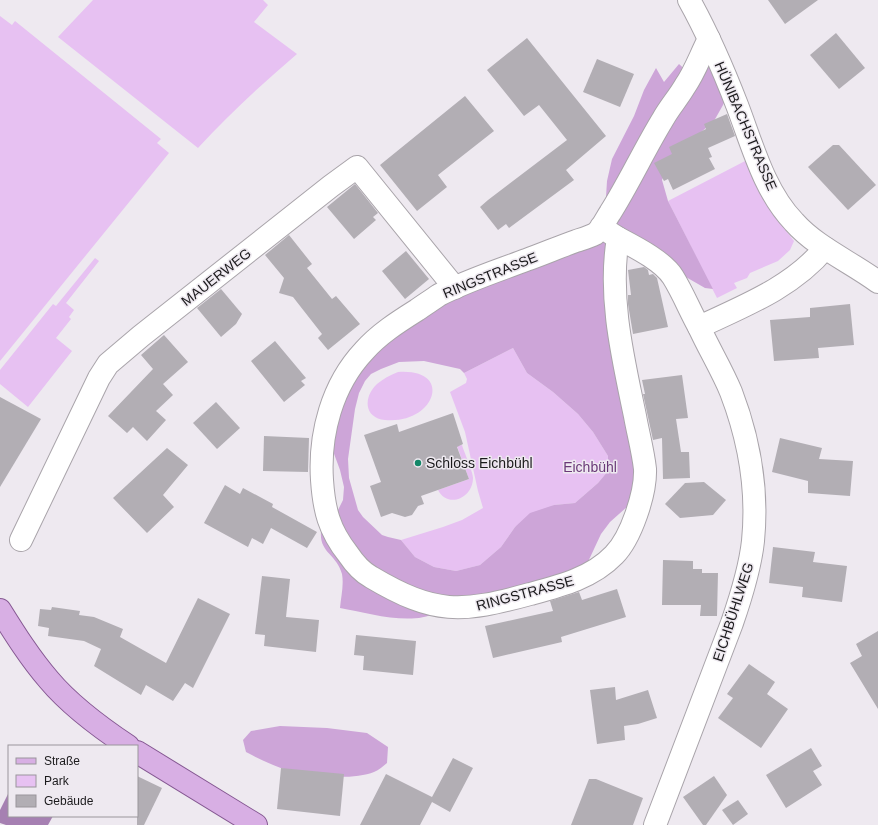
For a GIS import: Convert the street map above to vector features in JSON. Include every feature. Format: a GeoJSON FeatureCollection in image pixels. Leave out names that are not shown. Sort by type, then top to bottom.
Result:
{"type":"FeatureCollection","features":[{"type":"Feature","properties":{"kind":"main road"},"geometry":{"type":"LineString","coordinates":[[0,610],[25,649],[54,685],[105,731],[126,745]]}},
{"type":"Feature","properties":{"kind":"main road"},"geometry":{"type":"LineString","coordinates":[[138,753],[256,825]]}},
{"type":"Feature","properties":{"kind":"street","name":"HÜNIBACHSTRASSE"},"geometry":{"type":"LineString","coordinates":[[689,0],[727,79],[772,192],[785,212],[795,223],[826,248],[878,282]]}},
{"type":"Feature","properties":{"kind":"street","name":"RINGSTRASSE"},"geometry":{"type":"LineString","coordinates":[[609,232],[596,233],[440,295],[392,326],[365,349],[354,363],[337,392],[326,427],[321,460],[324,497],[331,528],[339,543],[359,568],[368,576],[412,598],[428,604],[441,607],[476,607],[498,603],[578,579],[591,573],[612,557],[618,549],[636,513],[642,492],[645,470],[620,334],[609,232],[628,182],[663,118],[687,84],[709,39]]}},
{"type":"Feature","properties":{"kind":"street","name":"MAUERWEG"},"geometry":{"type":"LineString","coordinates":[[21,540],[99,378],[108,364],[141,336],[331,186],[358,167],[455,288]]}},
{"type":"Feature","properties":{"kind":"street","name":"EICHBÜHLWEG"},"geometry":{"type":"LineString","coordinates":[[609,232],[659,263],[673,276],[730,390],[744,433],[753,480],[753,541],[740,600],[655,825]]}},
{"type":"Feature","properties":{"kind":"street"},"geometry":{"type":"LineString","coordinates":[[698,327],[738,309],[780,287],[803,271],[826,248]]}},
{"type":"Feature","properties":{"kind":"green space"},"geometry":{"type":"Polygon","coordinates":[[[93,0],[263,0],[268,5],[254,22],[297,54],[246,100],[198,148],[58,37],[93,0]]]}},
{"type":"Feature","properties":{"kind":"green space"},"geometry":{"type":"Polygon","coordinates":[[[0,16],[12,25],[15,21],[161,139],[157,143],[169,153],[0,361],[0,16]]]}},
{"type":"Feature","properties":{"kind":"green space"},"geometry":{"type":"Polygon","coordinates":[[[747,160],[769,208],[794,241],[790,250],[778,261],[750,273],[747,278],[734,283],[737,288],[717,298],[668,201],[747,160]]]}},
{"type":"Feature","properties":{"kind":"green space"},"geometry":{"type":"Polygon","coordinates":[[[95,258],[99,261],[66,303],[74,310],[69,317],[71,319],[56,338],[72,351],[28,407],[0,384],[0,370],[53,304],[56,306],[95,258]]]}},
{"type":"Feature","properties":{"kind":"green space","name":"Eichbühl"},"geometry":{"type":"Polygon","coordinates":[[[513,348],[527,373],[553,392],[578,414],[593,432],[608,456],[608,471],[598,483],[575,503],[554,505],[515,527],[501,547],[480,565],[456,571],[434,567],[415,557],[401,540],[462,520],[483,508],[465,432],[450,392],[466,383],[467,379],[464,373],[513,348]]]}},
{"type":"Feature","properties":{"kind":"green space"},"geometry":{"type":"Polygon","coordinates":[[[398,372],[416,373],[427,379],[432,387],[432,396],[426,406],[416,414],[402,419],[385,420],[378,418],[373,415],[368,406],[369,395],[377,384],[398,372]]]}},
{"type":"Feature","properties":{"kind":"green space"},"geometry":{"type":"Polygon","coordinates":[[[462,445],[473,475],[472,485],[465,496],[459,499],[448,499],[442,496],[438,490],[469,479],[457,446],[462,445]]]}},
{"type":"Feature","properties":{"kind":"shaded area"},"geometry":{"type":"Polygon","coordinates":[[[709,39],[730,88],[714,121],[672,157],[662,180],[668,201],[713,289],[705,288],[618,238],[642,453],[628,506],[610,522],[601,534],[587,564],[585,575],[436,613],[426,617],[389,617],[340,608],[343,587],[342,574],[339,566],[323,546],[321,540],[323,521],[328,520],[338,510],[343,500],[344,487],[333,451],[337,392],[398,322],[597,233],[612,210],[606,197],[607,181],[612,159],[634,116],[644,90],[656,68],[664,82],[679,64],[691,75],[709,39]],[[513,348],[464,373],[460,369],[424,361],[399,362],[371,374],[365,381],[359,393],[355,409],[348,459],[349,478],[358,510],[363,517],[382,535],[401,540],[415,557],[434,567],[456,571],[480,565],[501,547],[515,527],[530,513],[554,505],[575,503],[598,483],[608,471],[608,456],[593,432],[578,414],[553,392],[527,373],[513,348]]]}},
{"type":"Feature","properties":{"kind":"shaded area"},"geometry":{"type":"Polygon","coordinates":[[[280,726],[327,728],[367,733],[388,747],[387,763],[376,771],[366,775],[334,777],[302,774],[270,764],[246,752],[243,740],[251,731],[280,726]]]}},
{"type":"Feature","properties":{"kind":"shaded area"},"geometry":{"type":"Polygon","coordinates":[[[8,794],[8,817],[52,817],[48,825],[6,825],[0,823],[0,810],[8,794]]]}},
{"type":"Feature","properties":{"kind":"building"},"geometry":{"type":"Polygon","coordinates":[[[768,0],[818,0],[785,24],[768,0]]]}},
{"type":"Feature","properties":{"kind":"building"},"geometry":{"type":"Polygon","coordinates":[[[836,33],[865,68],[839,89],[810,55],[836,33]]]}},
{"type":"Feature","properties":{"kind":"building"},"geometry":{"type":"Polygon","coordinates":[[[527,38],[606,136],[566,170],[574,180],[509,228],[506,224],[498,230],[480,207],[567,140],[539,105],[524,116],[487,70],[527,38]]]}},
{"type":"Feature","properties":{"kind":"building"},"geometry":{"type":"Polygon","coordinates":[[[597,59],[634,74],[620,107],[583,92],[597,59]]]}},
{"type":"Feature","properties":{"kind":"building"},"geometry":{"type":"Polygon","coordinates":[[[465,96],[494,131],[438,175],[447,187],[417,211],[380,165],[465,96]]]}},
{"type":"Feature","properties":{"kind":"building"},"geometry":{"type":"Polygon","coordinates":[[[727,114],[735,136],[708,148],[712,157],[709,158],[715,169],[673,190],[668,179],[664,181],[654,163],[672,154],[669,147],[706,129],[704,124],[727,114]]]}},
{"type":"Feature","properties":{"kind":"building"},"geometry":{"type":"Polygon","coordinates":[[[833,145],[839,145],[876,185],[848,210],[808,167],[833,145]]]}},
{"type":"Feature","properties":{"kind":"building"},"geometry":{"type":"Polygon","coordinates":[[[355,184],[378,213],[373,217],[376,220],[354,239],[327,207],[355,184]]]}},
{"type":"Feature","properties":{"kind":"building"},"geometry":{"type":"Polygon","coordinates":[[[289,235],[312,264],[307,268],[332,299],[336,296],[360,324],[328,350],[318,338],[322,334],[293,297],[279,293],[284,278],[265,255],[289,235]]]}},
{"type":"Feature","properties":{"kind":"building"},"geometry":{"type":"Polygon","coordinates":[[[406,251],[429,279],[405,299],[382,271],[406,251]]]}},
{"type":"Feature","properties":{"kind":"building"},"geometry":{"type":"Polygon","coordinates":[[[644,267],[648,270],[649,275],[653,274],[657,278],[668,327],[633,334],[628,304],[628,295],[631,295],[628,270],[644,267]]]}},
{"type":"Feature","properties":{"kind":"building"},"geometry":{"type":"Polygon","coordinates":[[[221,289],[242,314],[236,324],[221,337],[197,308],[221,289]]]}},
{"type":"Feature","properties":{"kind":"building"},"geometry":{"type":"Polygon","coordinates":[[[850,304],[854,345],[818,348],[819,358],[774,361],[770,320],[810,317],[810,308],[850,304]]]}},
{"type":"Feature","properties":{"kind":"building"},"geometry":{"type":"Polygon","coordinates":[[[164,335],[188,362],[163,384],[173,395],[156,411],[166,420],[147,441],[133,427],[127,433],[108,416],[153,369],[141,355],[164,335]]]}},
{"type":"Feature","properties":{"kind":"building"},"geometry":{"type":"Polygon","coordinates":[[[275,341],[306,378],[301,381],[305,385],[284,402],[251,361],[275,341]]]}},
{"type":"Feature","properties":{"kind":"building"},"geometry":{"type":"Polygon","coordinates":[[[682,375],[688,418],[676,419],[681,452],[689,452],[690,478],[663,479],[662,438],[653,440],[643,394],[645,394],[642,380],[682,375]]]}},
{"type":"Feature","properties":{"kind":"building"},"geometry":{"type":"Polygon","coordinates":[[[0,397],[41,419],[0,487],[0,397]]]}},
{"type":"Feature","properties":{"kind":"building"},"geometry":{"type":"Polygon","coordinates":[[[216,402],[240,428],[217,449],[193,423],[216,402]]]}},
{"type":"Feature","properties":{"kind":"building","name":"Schloss Eichbühl"},"geometry":{"type":"Polygon","coordinates":[[[453,413],[463,444],[457,447],[469,479],[421,496],[424,504],[418,506],[412,515],[405,517],[392,513],[381,517],[370,486],[381,482],[364,435],[397,424],[399,432],[453,413]]]}},
{"type":"Feature","properties":{"kind":"building"},"geometry":{"type":"Polygon","coordinates":[[[264,436],[309,438],[308,472],[263,471],[264,436]]]}},
{"type":"Feature","properties":{"kind":"building"},"geometry":{"type":"Polygon","coordinates":[[[780,438],[822,448],[819,459],[853,461],[850,496],[808,493],[808,481],[772,472],[780,438]]]}},
{"type":"Feature","properties":{"kind":"building"},"geometry":{"type":"Polygon","coordinates":[[[167,448],[188,465],[163,495],[174,507],[147,533],[113,498],[167,448]]]}},
{"type":"Feature","properties":{"kind":"building"},"geometry":{"type":"Polygon","coordinates":[[[704,482],[726,500],[713,515],[680,518],[665,504],[685,483],[704,482]]]}},
{"type":"Feature","properties":{"kind":"building"},"geometry":{"type":"Polygon","coordinates":[[[225,485],[240,494],[243,488],[273,504],[272,507],[317,532],[307,548],[271,528],[263,544],[252,538],[248,547],[204,523],[225,485]]]}},
{"type":"Feature","properties":{"kind":"building"},"geometry":{"type":"Polygon","coordinates":[[[773,547],[815,552],[813,562],[847,566],[842,602],[802,597],[803,587],[769,583],[773,547]]]}},
{"type":"Feature","properties":{"kind":"building"},"geometry":{"type":"Polygon","coordinates":[[[663,560],[693,561],[693,569],[702,569],[702,573],[718,573],[717,616],[700,616],[701,605],[662,605],[663,560]]]}},
{"type":"Feature","properties":{"kind":"building"},"geometry":{"type":"Polygon","coordinates":[[[262,576],[290,579],[286,617],[319,620],[316,652],[264,646],[265,635],[255,634],[262,576]]]}},
{"type":"Feature","properties":{"kind":"building"},"geometry":{"type":"Polygon","coordinates":[[[617,589],[626,617],[561,637],[562,642],[493,658],[485,626],[553,611],[550,601],[579,592],[582,600],[617,589]]]}},
{"type":"Feature","properties":{"kind":"building"},"geometry":{"type":"Polygon","coordinates":[[[198,598],[230,614],[193,688],[185,683],[173,701],[146,685],[141,695],[94,666],[101,649],[84,641],[48,636],[49,628],[38,626],[40,609],[51,610],[52,607],[80,611],[79,615],[94,617],[123,629],[120,637],[166,663],[198,598]]]}},
{"type":"Feature","properties":{"kind":"building"},"geometry":{"type":"Polygon","coordinates":[[[878,631],[878,709],[850,663],[862,656],[856,644],[878,631]]]}},
{"type":"Feature","properties":{"kind":"building"},"geometry":{"type":"Polygon","coordinates":[[[356,635],[416,641],[413,675],[363,670],[364,656],[354,655],[356,635]]]}},
{"type":"Feature","properties":{"kind":"building"},"geometry":{"type":"Polygon","coordinates":[[[749,664],[775,682],[767,694],[788,709],[761,748],[718,718],[733,698],[727,694],[749,664]]]}},
{"type":"Feature","properties":{"kind":"building"},"geometry":{"type":"Polygon","coordinates":[[[615,687],[616,700],[648,690],[657,718],[638,724],[624,726],[625,740],[597,744],[590,690],[615,687]]]}},
{"type":"Feature","properties":{"kind":"building"},"geometry":{"type":"Polygon","coordinates":[[[811,748],[822,766],[813,771],[822,785],[786,808],[766,775],[811,748]]]}},
{"type":"Feature","properties":{"kind":"building"},"geometry":{"type":"Polygon","coordinates":[[[453,758],[473,768],[450,812],[432,802],[420,825],[360,825],[386,774],[432,797],[453,758]]]}},
{"type":"Feature","properties":{"kind":"building"},"geometry":{"type":"Polygon","coordinates":[[[281,768],[344,774],[340,816],[277,809],[281,768]]]}},
{"type":"Feature","properties":{"kind":"building"},"geometry":{"type":"Polygon","coordinates":[[[138,776],[162,788],[144,825],[137,825],[138,776]]]}},
{"type":"Feature","properties":{"kind":"building"},"geometry":{"type":"Polygon","coordinates":[[[714,776],[727,795],[706,825],[703,825],[683,797],[714,776]]]}},
{"type":"Feature","properties":{"kind":"building"},"geometry":{"type":"Polygon","coordinates":[[[589,779],[596,779],[643,798],[633,825],[571,825],[589,779]]]}},
{"type":"Feature","properties":{"kind":"building"},"geometry":{"type":"Polygon","coordinates":[[[738,800],[748,814],[733,825],[722,810],[738,800]]]}},
{"type":"Feature","properties":{"kind":"place","name":"Schloss Eichbühl"},"geometry":{"type":"Point","coordinates":[418,463]}}]}
